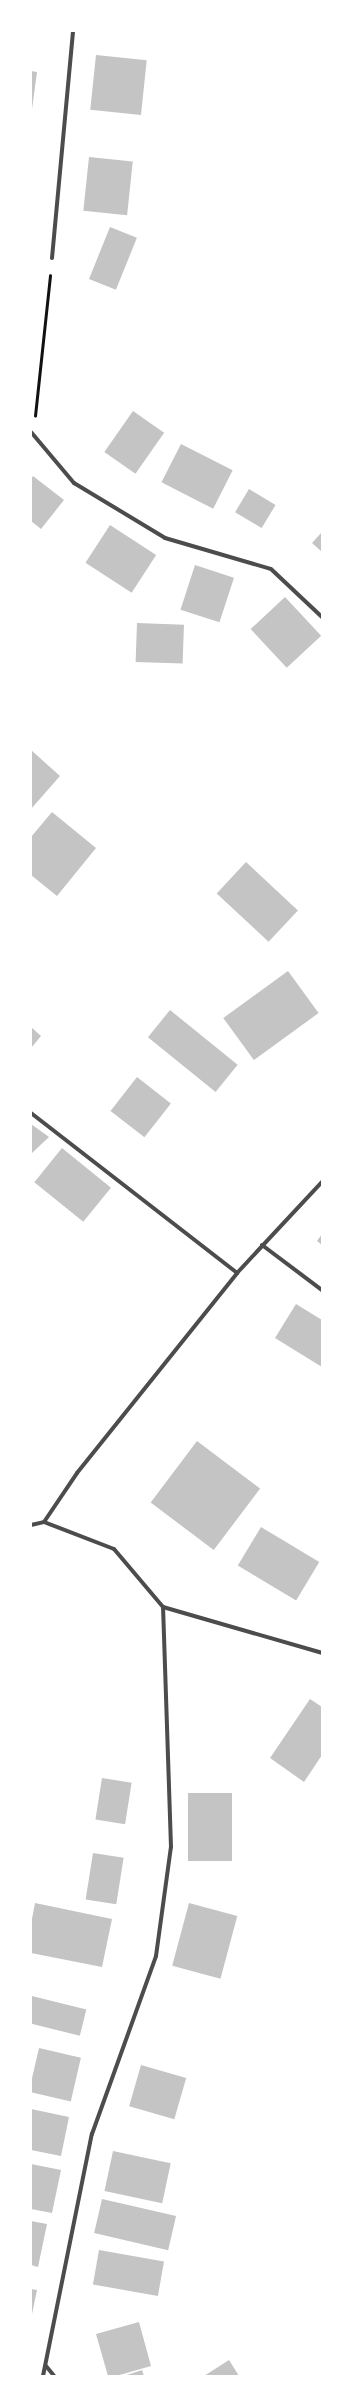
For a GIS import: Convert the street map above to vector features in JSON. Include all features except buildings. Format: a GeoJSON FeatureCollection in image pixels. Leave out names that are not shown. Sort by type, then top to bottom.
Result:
{"type":"FeatureCollection","features":[{"type":"Feature","properties":{"kind":"street"},"geometry":{"type":"LineString","coordinates":[[52,258],[73,31]]}},
{"type":"Feature","properties":{"kind":"street"},"geometry":{"type":"LineString","coordinates":[[32,433],[74,483],[165,538],[271,569],[322,617]]}},
{"type":"Feature","properties":{"kind":"street"},"geometry":{"type":"LineString","coordinates":[[31,1113],[237,1272]]}},
{"type":"Feature","properties":{"kind":"street"},"geometry":{"type":"LineString","coordinates":[[44,1522],[77,1473],[237,1272],[322,1182]]}},
{"type":"Feature","properties":{"kind":"street"},"geometry":{"type":"LineString","coordinates":[[262,1245],[322,1290]]}},
{"type":"Feature","properties":{"kind":"street"},"geometry":{"type":"LineString","coordinates":[[31,1525],[44,1522],[114,1549],[163,1607],[322,1653]]}},
{"type":"Feature","properties":{"kind":"street"},"geometry":{"type":"LineString","coordinates":[[43,2376],[92,2134],[156,1956],[171,1847],[163,1607]]}},
{"type":"Feature","properties":{"kind":"street"},"geometry":{"type":"LineString","coordinates":[[46,2366],[54,2376]]}},
{"type":"Feature","properties":{"kind":"path"},"geometry":{"type":"LineString","coordinates":[[32,433],[52,258]]}}]}
